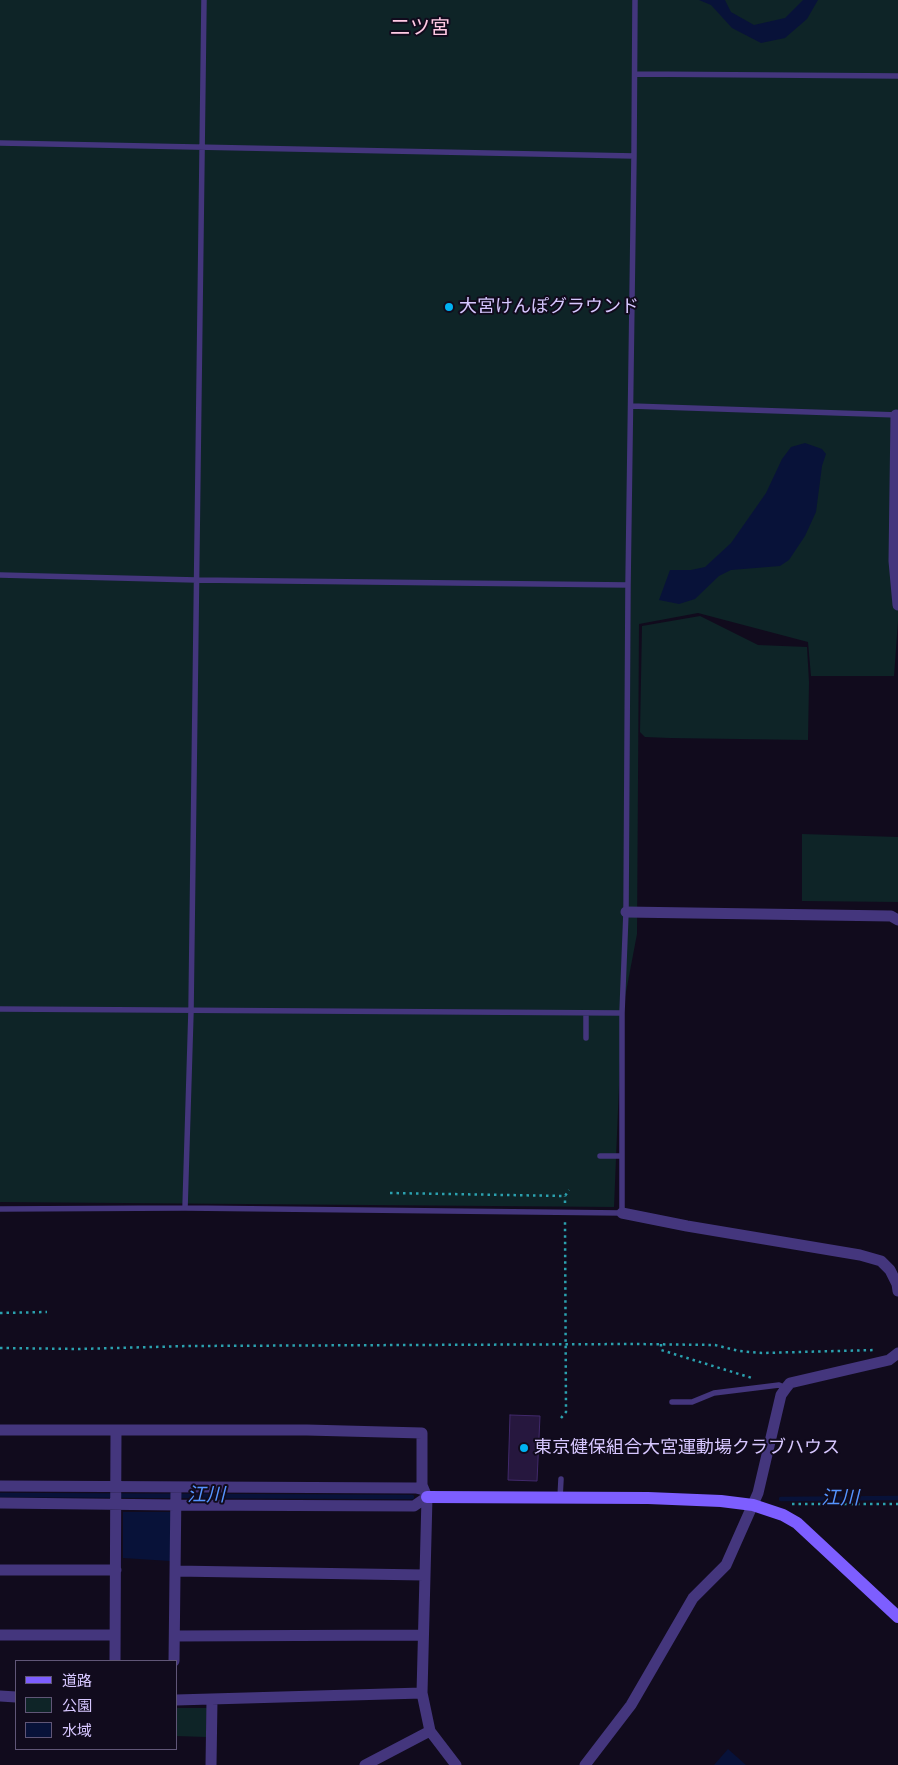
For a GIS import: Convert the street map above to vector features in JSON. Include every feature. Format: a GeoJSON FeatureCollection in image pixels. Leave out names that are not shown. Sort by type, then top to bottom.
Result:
{"type":"FeatureCollection","features":[{"type":"Feature","properties":{"kind":"street"},"geometry":{"type":"LineString","coordinates":[[897,415],[894,561],[898,605]]}},
{"type":"Feature","properties":{"kind":"street"},"geometry":{"type":"LineString","coordinates":[[626,912],[890,916],[898,920]]}},
{"type":"Feature","properties":{"kind":"street"},"geometry":{"type":"LineString","coordinates":[[622,1213],[687,1226],[860,1255],[881,1261],[890,1270],[897,1284],[898,1291]]}},
{"type":"Feature","properties":{"kind":"street"},"geometry":{"type":"LineString","coordinates":[[585,1765],[631,1705],[693,1598],[726,1565],[758,1493],[781,1395],[786,1388],[790,1383],[889,1360],[898,1353]]}},
{"type":"Feature","properties":{"kind":"street"},"geometry":{"type":"LineString","coordinates":[[0,1430],[307,1430],[422,1433],[422,1485],[425,1494],[422,1693],[430,1731],[456,1765]]}},
{"type":"Feature","properties":{"kind":"street"},"geometry":{"type":"LineString","coordinates":[[115,1660],[116,1431]]}},
{"type":"Feature","properties":{"kind":"street"},"geometry":{"type":"LineString","coordinates":[[0,1486],[116,1495],[414,1506],[425,1494]]}},
{"type":"Feature","properties":{"kind":"street"},"geometry":{"type":"LineString","coordinates":[[0,1503],[116,1495],[176,1496],[416,1488],[425,1494],[721,1500],[753,1505],[797,1523],[898,1617]]}},
{"type":"Feature","properties":{"kind":"street"},"geometry":{"type":"LineString","coordinates":[[174,1660],[176,1496]]}},
{"type":"Feature","properties":{"kind":"street"},"geometry":{"type":"LineString","coordinates":[[0,1570],[116,1570]]}},
{"type":"Feature","properties":{"kind":"street"},"geometry":{"type":"LineString","coordinates":[[175,1571],[424,1575]]}},
{"type":"Feature","properties":{"kind":"street"},"geometry":{"type":"LineString","coordinates":[[0,1635],[115,1635]]}},
{"type":"Feature","properties":{"kind":"street"},"geometry":{"type":"LineString","coordinates":[[175,1636],[423,1635]]}},
{"type":"Feature","properties":{"kind":"street"},"geometry":{"type":"LineString","coordinates":[[178,1700],[422,1693]]}},
{"type":"Feature","properties":{"kind":"street"},"geometry":{"type":"LineString","coordinates":[[0,1696],[15,1697]]}},
{"type":"Feature","properties":{"kind":"street"},"geometry":{"type":"LineString","coordinates":[[211,1765],[212,1700]]}},
{"type":"Feature","properties":{"kind":"street"},"geometry":{"type":"LineString","coordinates":[[366,1765],[430,1731]]}},
{"type":"Feature","properties":{"kind":"lane"},"geometry":{"type":"LineString","coordinates":[[185,1208],[191,1011],[204,0]]}},
{"type":"Feature","properties":{"kind":"lane"},"geometry":{"type":"LineString","coordinates":[[0,1209],[185,1208],[622,1213],[622,1013],[626,912],[635,0]]}},
{"type":"Feature","properties":{"kind":"lane"},"geometry":{"type":"LineString","coordinates":[[635,74],[898,76]]}},
{"type":"Feature","properties":{"kind":"lane"},"geometry":{"type":"LineString","coordinates":[[0,143],[634,156]]}},
{"type":"Feature","properties":{"kind":"lane"},"geometry":{"type":"LineString","coordinates":[[631,406],[897,415]]}},
{"type":"Feature","properties":{"kind":"lane"},"geometry":{"type":"LineString","coordinates":[[0,575],[196,580],[628,585]]}},
{"type":"Feature","properties":{"kind":"lane"},"geometry":{"type":"LineString","coordinates":[[0,1009],[622,1013]]}},
{"type":"Feature","properties":{"kind":"lane"},"geometry":{"type":"LineString","coordinates":[[586,1013],[586,1038]]}},
{"type":"Feature","properties":{"kind":"lane"},"geometry":{"type":"LineString","coordinates":[[600,1156],[622,1156]]}},
{"type":"Feature","properties":{"kind":"lane"},"geometry":{"type":"LineString","coordinates":[[672,1402],[692,1402],[714,1392],[779,1385],[786,1388]]}},
{"type":"Feature","properties":{"kind":"lane"},"geometry":{"type":"LineString","coordinates":[[560,1498],[561,1479]]}},
{"type":"Feature","properties":{"kind":"path"},"geometry":{"type":"LineString","coordinates":[[390,1193],[565,1196],[569,1190]]}},
{"type":"Feature","properties":{"kind":"path"},"geometry":{"type":"LineString","coordinates":[[561,1418],[566,1412],[565,1212]]}},
{"type":"Feature","properties":{"kind":"path"},"geometry":{"type":"LineString","coordinates":[[0,1312],[47,1312]]}},
{"type":"Feature","properties":{"kind":"path"},"geometry":{"type":"LineString","coordinates":[[661,1344],[661,1350],[763,1382],[764,1387]]}},
{"type":"Feature","properties":{"kind":"path"},"geometry":{"type":"LineString","coordinates":[[0,1348],[78,1349],[244,1345],[661,1344],[715,1345],[739,1351],[762,1353],[882,1350]]}},
{"type":"Feature","properties":{"kind":"path"},"geometry":{"type":"LineString","coordinates":[[783,1516],[792,1504],[898,1504]]}},
{"type":"Feature","properties":{"kind":"green space","name":"大宮けんぽグラウンド"},"geometry":{"type":"Polygon","coordinates":[[[0,0],[898,0],[898,621],[894,676],[811,676],[808,642],[698,613],[639,624],[637,934],[622,1013],[614,1207],[0,1202],[0,0]]]}},
{"type":"Feature","properties":{"kind":"green space"},"geometry":{"type":"Polygon","coordinates":[[[700,616],[758,645],[807,647],[809,682],[808,740],[645,737],[640,732],[642,626],[700,616]]]}},
{"type":"Feature","properties":{"kind":"green space"},"geometry":{"type":"Polygon","coordinates":[[[802,834],[898,837],[898,902],[802,901],[802,834]]]}},
{"type":"Feature","properties":{"kind":"green space"},"geometry":{"type":"Polygon","coordinates":[[[178,1708],[207,1708],[206,1737],[178,1736],[178,1708]]]}},
{"type":"Feature","properties":{"kind":"water"},"geometry":{"type":"Polygon","coordinates":[[[699,0],[725,0],[731,12],[754,25],[785,18],[803,0],[818,0],[807,19],[785,38],[761,43],[732,28],[711,5],[699,0]]]}},
{"type":"Feature","properties":{"kind":"water"},"geometry":{"type":"Polygon","coordinates":[[[805,443],[822,449],[826,454],[822,466],[816,512],[805,536],[789,560],[780,566],[731,570],[719,576],[695,599],[679,604],[659,600],[670,570],[691,570],[705,567],[731,543],[766,493],[782,459],[791,447],[805,443]]]}},
{"type":"Feature","properties":{"kind":"water"},"geometry":{"type":"Polygon","coordinates":[[[123,1512],[171,1512],[170,1561],[123,1558],[123,1512]]]}},
{"type":"Feature","properties":{"kind":"water"},"geometry":{"type":"Polygon","coordinates":[[[728,1749],[746,1765],[714,1765],[728,1749]]]}},
{"type":"Feature","properties":{"kind":"building","name":"東京健保組合大宮運動場クラブハウス"},"geometry":{"type":"Polygon","coordinates":[[[510,1415],[540,1416],[537,1481],[508,1480],[510,1415]]]}},
{"type":"Feature","properties":{"kind":"waterway","name":"江川"},"geometry":{"type":"LineString","coordinates":[[0,1495],[412,1497]]}},
{"type":"Feature","properties":{"kind":"waterway","name":"江川"},"geometry":{"type":"LineString","coordinates":[[781,1499],[898,1498]]}},
{"type":"Feature","properties":{"kind":"place","name":"大宮けんぽグラウンド"},"geometry":{"type":"Point","coordinates":[449,307]}},
{"type":"Feature","properties":{"kind":"place","name":"東京健保組合大宮運動場クラブハウス"},"geometry":{"type":"Point","coordinates":[524,1448]}},
{"type":"Feature","properties":{"kind":"district","name":"二ツ宮"},"geometry":{"type":"Point","coordinates":[420,28]}}]}
